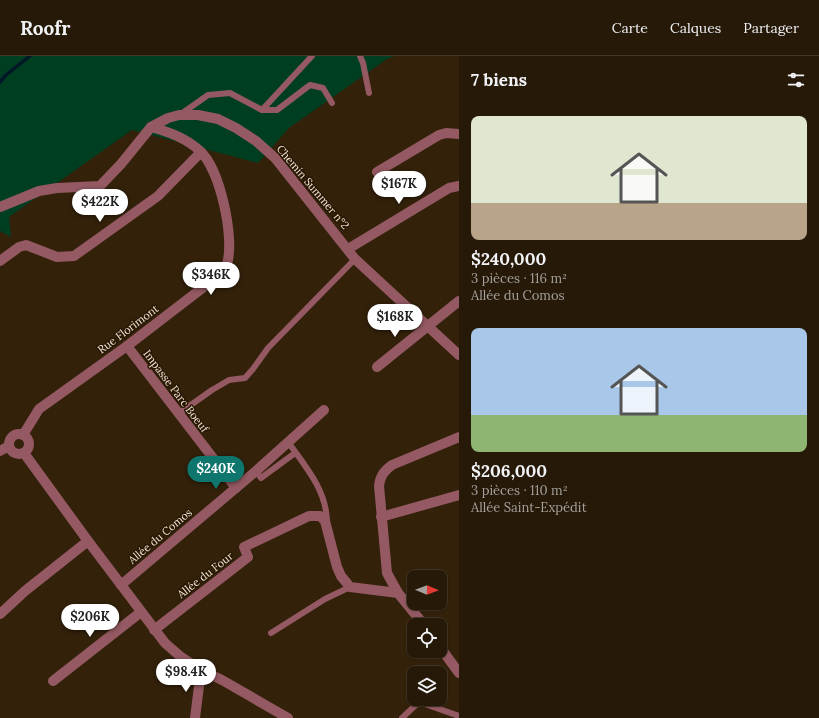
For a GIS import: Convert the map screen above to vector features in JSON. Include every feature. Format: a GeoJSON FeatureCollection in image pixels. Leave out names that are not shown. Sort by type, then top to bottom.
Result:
{"type":"FeatureCollection","features":[{"type":"Feature","properties":{"kind":"street","name":"Chemin Summer n°2"},"geometry":{"type":"LineString","coordinates":[[0,207],[39,191],[57,188],[100,186],[121,164],[151,127],[168,118],[180,115],[198,115],[218,119],[236,128],[256,141],[275,158],[355,259],[459,355]]}},
{"type":"Feature","properties":{"kind":"street","name":"Rue Florimont"},"geometry":{"type":"LineString","coordinates":[[24,435],[39,409],[127,346],[218,276],[227,265],[230,245],[226,214],[213,169],[201,152],[181,137],[151,127]]}},
{"type":"Feature","properties":{"kind":"street"},"geometry":{"type":"LineString","coordinates":[[377,172],[439,135],[446,133],[459,134]]}},
{"type":"Feature","properties":{"kind":"street"},"geometry":{"type":"LineString","coordinates":[[0,261],[19,247],[26,245],[57,257],[74,256],[158,196],[201,152]]}},
{"type":"Feature","properties":{"kind":"street"},"geometry":{"type":"LineString","coordinates":[[348,249],[449,188],[459,186]]}},
{"type":"Feature","properties":{"kind":"street"},"geometry":{"type":"LineString","coordinates":[[377,367],[426,326],[459,301]]}},
{"type":"Feature","properties":{"kind":"street","name":"Impasse Parc Boeuf"},"geometry":{"type":"LineString","coordinates":[[127,346],[236,488]]}},
{"type":"Feature","properties":{"kind":"street","name":"Allée du Comos"},"geometry":{"type":"LineString","coordinates":[[121,586],[256,471],[324,410]]}},
{"type":"Feature","properties":{"kind":"street"},"geometry":{"type":"LineString","coordinates":[[19,434],[24,435],[29,444],[26,452],[19,454],[5,449],[12,437],[19,434]]}},
{"type":"Feature","properties":{"kind":"street"},"geometry":{"type":"LineString","coordinates":[[418,618],[398,593],[387,573],[381,517],[380,479],[385,470],[392,466],[459,437]]}},
{"type":"Feature","properties":{"kind":"street"},"geometry":{"type":"LineString","coordinates":[[24,453],[121,586],[165,643],[181,657],[201,670],[222,680],[288,718]]}},
{"type":"Feature","properties":{"kind":"street"},"geometry":{"type":"LineString","coordinates":[[381,517],[459,495]]}},
{"type":"Feature","properties":{"kind":"street","name":"Allée du Four"},"geometry":{"type":"LineString","coordinates":[[154,630],[248,557],[244,547],[309,516],[320,516],[327,528]]}},
{"type":"Feature","properties":{"kind":"street"},"geometry":{"type":"LineString","coordinates":[[327,528],[337,567],[341,576],[350,587],[398,593]]}},
{"type":"Feature","properties":{"kind":"street"},"geometry":{"type":"LineString","coordinates":[[0,614],[25,591],[88,541]]}},
{"type":"Feature","properties":{"kind":"street"},"geometry":{"type":"LineString","coordinates":[[53,681],[141,612]]}},
{"type":"Feature","properties":{"kind":"street"},"geometry":{"type":"LineString","coordinates":[[447,657],[459,673]]}},
{"type":"Feature","properties":{"kind":"street"},"geometry":{"type":"LineString","coordinates":[[195,718],[201,670]]}},
{"type":"Feature","properties":{"kind":"lane"},"geometry":{"type":"LineString","coordinates":[[262,110],[312,56]]}},
{"type":"Feature","properties":{"kind":"lane"},"geometry":{"type":"LineString","coordinates":[[360,56],[363,63],[368,93]]}},
{"type":"Feature","properties":{"kind":"lane"},"geometry":{"type":"LineString","coordinates":[[180,115],[208,95],[230,93],[262,110],[277,110],[310,85],[323,88],[332,103]]}},
{"type":"Feature","properties":{"kind":"lane"},"geometry":{"type":"LineString","coordinates":[[178,414],[229,380],[245,378],[268,348],[355,259]]}},
{"type":"Feature","properties":{"kind":"lane"},"geometry":{"type":"LineString","coordinates":[[288,442],[320,489],[327,511],[327,528]]}},
{"type":"Feature","properties":{"kind":"lane"},"geometry":{"type":"LineString","coordinates":[[256,471],[262,478],[295,453]]}},
{"type":"Feature","properties":{"kind":"lane"},"geometry":{"type":"LineString","coordinates":[[271,633],[325,599],[350,587]]}},
{"type":"Feature","properties":{"kind":"lane"},"geometry":{"type":"LineString","coordinates":[[402,718],[419,702],[459,716]]}},
{"type":"Feature","properties":{"kind":"green space"},"geometry":{"type":"Polygon","coordinates":[[[0,56],[394,56],[387,59],[289,128],[258,163],[132,130],[9,217],[11,237],[0,231],[0,56]]]}},
{"type":"Feature","properties":{"kind":"waterway"},"geometry":{"type":"LineString","coordinates":[[0,82],[6,75],[30,56]]}}]}
